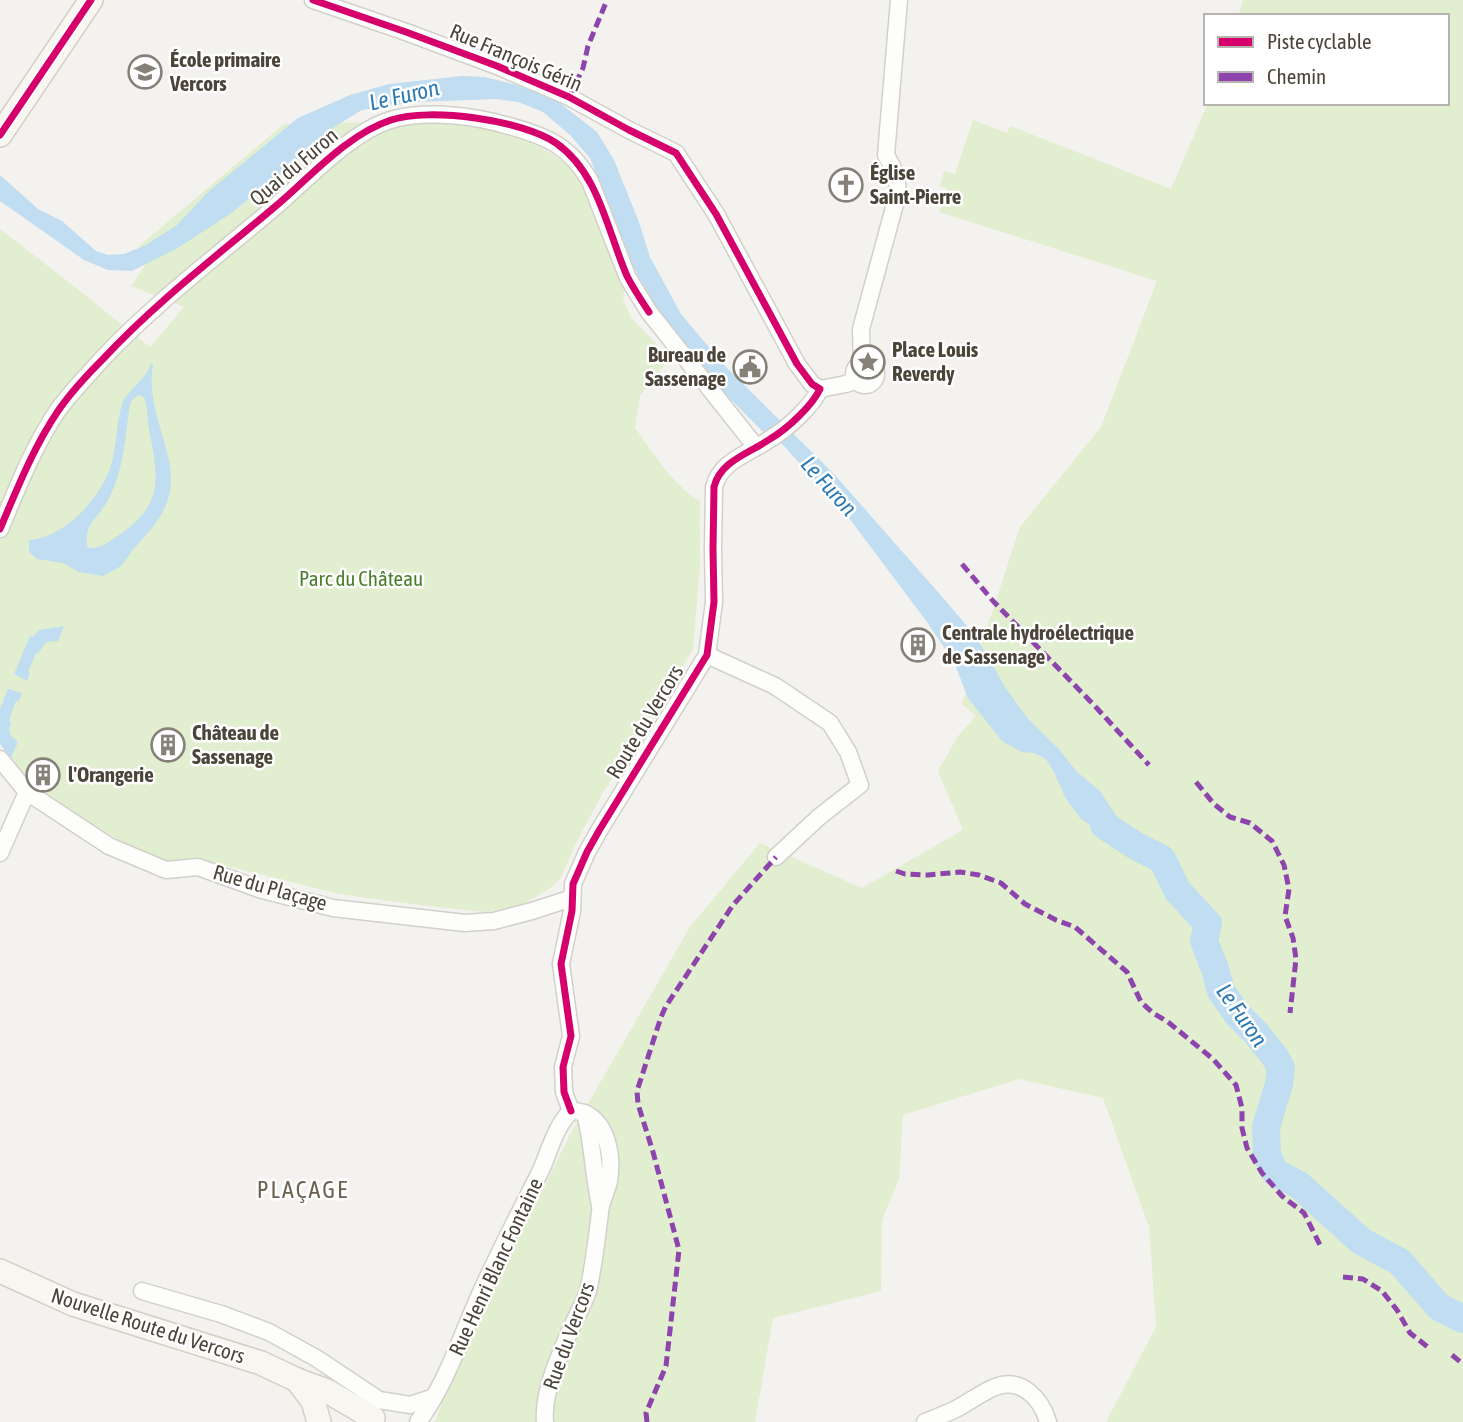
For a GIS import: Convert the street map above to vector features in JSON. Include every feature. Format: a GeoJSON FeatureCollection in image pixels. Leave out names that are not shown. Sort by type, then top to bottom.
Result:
{"type":"FeatureCollection","features":[{"type":"Feature","properties":{"kind":"main road"},"geometry":{"type":"LineString","coordinates":[[0,135],[91,0]]}},
{"type":"Feature","properties":{"kind":"main road","name":"Nouvelle Route du Vercors"},"geometry":{"type":"LineString","coordinates":[[0,1271],[73,1304],[261,1363],[327,1391],[372,1421]]}},
{"type":"Feature","properties":{"kind":"main road"},"geometry":{"type":"LineString","coordinates":[[297,1380],[313,1401],[319,1422]]}},
{"type":"Feature","properties":{"kind":"street","name":"Rue François Gérin"},"geometry":{"type":"LineString","coordinates":[[313,0],[497,66],[569,97],[676,153],[716,214],[797,364],[812,384],[820,389]]}},
{"type":"Feature","properties":{"kind":"street"},"geometry":{"type":"LineString","coordinates":[[820,389],[856,380],[864,385],[875,380],[874,368],[869,364],[862,364],[862,329],[898,193],[896,174],[887,155],[899,0]]}},
{"type":"Feature","properties":{"kind":"street","name":"Quai du Furon"},"geometry":{"type":"LineString","coordinates":[[0,529],[23,474],[59,410],[88,374],[137,323],[354,140],[368,130],[393,119],[410,117],[432,115],[496,122],[544,137],[566,152],[584,170],[590,181],[628,278],[649,312],[764,443]]}},
{"type":"Feature","properties":{"kind":"street","name":"Route du Vercors"},"geometry":{"type":"LineString","coordinates":[[578,1112],[565,1091],[563,1067],[570,1036],[561,964],[572,911],[573,884],[587,852],[706,655],[714,602],[716,478],[726,466],[764,443],[790,423],[816,398],[820,389]]}},
{"type":"Feature","properties":{"kind":"street"},"geometry":{"type":"LineString","coordinates":[[706,655],[775,686],[830,723],[848,752],[857,775],[860,785],[819,817],[776,857]]}},
{"type":"Feature","properties":{"kind":"street","name":"Rue du Plaçage"},"geometry":{"type":"LineString","coordinates":[[0,759],[27,792],[109,846],[166,870],[198,867],[262,890],[333,908],[465,923],[494,921],[572,898]]}},
{"type":"Feature","properties":{"kind":"street"},"geometry":{"type":"LineString","coordinates":[[0,853],[27,792]]}},
{"type":"Feature","properties":{"kind":"street","name":"Rue du Vercors"},"geometry":{"type":"LineString","coordinates":[[545,1422],[544,1410],[558,1359],[587,1293],[601,1208],[594,1181],[590,1136],[578,1112]]}},
{"type":"Feature","properties":{"kind":"street","name":"Rue Henri Blanc Fontaine"},"geometry":{"type":"LineString","coordinates":[[418,1422],[450,1366],[481,1293],[547,1159],[557,1129],[563,1119],[578,1112]]}},
{"type":"Feature","properties":{"kind":"street"},"geometry":{"type":"LineString","coordinates":[[142,1291],[222,1314],[269,1332],[316,1358],[379,1400],[410,1405],[434,1397]]}},
{"type":"Feature","properties":{"kind":"street"},"geometry":{"type":"LineString","coordinates":[[925,1422],[957,1409],[983,1392],[1004,1384],[1019,1386],[1035,1396],[1048,1422]]}},
{"type":"Feature","properties":{"kind":"green space"},"geometry":{"type":"Polygon","coordinates":[[[1243,0],[1463,0],[1463,1422],[1107,1422],[1156,1327],[1149,1227],[1103,1098],[1019,1079],[903,1115],[899,1179],[882,1220],[881,1291],[773,1318],[755,1422],[435,1422],[459,1356],[571,1133],[690,927],[760,843],[862,888],[963,830],[938,771],[958,736],[976,716],[962,704],[1020,527],[1101,427],[1157,281],[939,212],[947,188],[940,186],[944,171],[955,174],[973,120],[1007,133],[1010,126],[1171,189],[1207,105],[1449,105],[1449,14],[1239,14],[1243,0]]]}},
{"type":"Feature","properties":{"kind":"green space","name":"Parc du Château"},"geometry":{"type":"Polygon","coordinates":[[[414,121],[484,128],[530,140],[573,168],[625,287],[623,300],[632,319],[670,358],[640,396],[635,428],[672,477],[700,501],[700,566],[693,650],[604,791],[561,878],[549,889],[517,908],[484,912],[339,894],[215,863],[163,861],[133,848],[34,789],[0,744],[0,229],[150,347],[184,307],[131,286],[144,267],[139,246],[284,124],[414,121]]]}},
{"type":"Feature","properties":{"kind":"water"},"geometry":{"type":"Polygon","coordinates":[[[462,76],[485,77],[517,85],[557,101],[597,132],[614,160],[650,257],[681,314],[724,365],[833,473],[945,600],[977,638],[1005,687],[1028,719],[1058,748],[1076,771],[1100,791],[1136,846],[1106,836],[1080,818],[1065,797],[1046,759],[1034,753],[1022,752],[1002,741],[968,698],[954,662],[927,622],[846,514],[783,445],[761,430],[707,375],[668,328],[635,270],[590,158],[570,135],[543,112],[518,102],[496,99],[416,102],[362,110],[334,127],[230,214],[176,249],[132,271],[108,270],[84,260],[0,201],[0,175],[38,209],[62,221],[96,251],[108,255],[124,254],[144,246],[176,226],[208,192],[298,118],[350,95],[389,84],[462,76]]]}},
{"type":"Feature","properties":{"kind":"water"},"geometry":{"type":"Polygon","coordinates":[[[151,364],[153,365],[152,390],[171,475],[168,498],[159,518],[120,566],[103,576],[79,572],[63,563],[37,559],[29,552],[29,540],[42,538],[68,524],[99,491],[111,466],[123,401],[151,364]],[[138,395],[130,404],[117,479],[107,502],[88,532],[87,546],[90,548],[105,544],[134,524],[151,500],[156,475],[144,397],[138,395]]]}},
{"type":"Feature","properties":{"kind":"water"},"geometry":{"type":"Polygon","coordinates":[[[64,626],[58,641],[46,642],[36,653],[27,681],[14,674],[30,636],[33,637],[39,630],[64,626]]]}},
{"type":"Feature","properties":{"kind":"water"},"geometry":{"type":"Polygon","coordinates":[[[8,689],[22,693],[9,720],[11,736],[18,742],[11,758],[0,744],[0,709],[8,689]]]}},
{"type":"Feature","properties":{"kind":"waterway","name":"Le Furon"},"geometry":{"type":"LineString","coordinates":[[1104,825],[1162,859],[1177,890],[1208,924],[1204,941],[1221,991],[1281,1068],[1266,1127],[1267,1155],[1275,1172],[1299,1185],[1361,1241],[1400,1262],[1439,1307],[1463,1319]]}},
{"type":"Feature","properties":{"kind":"marked path"},"geometry":{"type":"LineString","coordinates":[[569,97],[583,68],[588,46],[607,0]]}},
{"type":"Feature","properties":{"kind":"marked path"},"geometry":{"type":"LineString","coordinates":[[962,564],[993,601],[1149,765]]}},
{"type":"Feature","properties":{"kind":"marked path"},"geometry":{"type":"LineString","coordinates":[[1196,782],[1214,804],[1230,817],[1250,823],[1272,841],[1284,865],[1289,889],[1285,916],[1293,938],[1296,959],[1290,1013]]}},
{"type":"Feature","properties":{"kind":"marked path"},"geometry":{"type":"LineString","coordinates":[[647,1422],[646,1413],[666,1366],[679,1250],[638,1104],[637,1091],[666,1006],[733,905],[776,857]]}},
{"type":"Feature","properties":{"kind":"marked path"},"geometry":{"type":"LineString","coordinates":[[896,871],[928,875],[960,872],[1001,883],[1025,904],[1075,927],[1127,972],[1141,1002],[1213,1059],[1236,1085],[1247,1148],[1262,1173],[1282,1196],[1304,1213],[1321,1247]]}},
{"type":"Feature","properties":{"kind":"marked path"},"geometry":{"type":"LineString","coordinates":[[1343,1277],[1363,1279],[1382,1291],[1410,1333],[1429,1348]]}},
{"type":"Feature","properties":{"kind":"marked path"},"geometry":{"type":"LineString","coordinates":[[1452,1355],[1463,1364]]}},
{"type":"Feature","properties":{"kind":"cycle path"},"geometry":{"type":"LineString","coordinates":[[0,135],[91,0]]}},
{"type":"Feature","properties":{"kind":"cycle path"},"geometry":{"type":"LineString","coordinates":[[313,0],[497,66],[569,97],[676,153],[716,214],[797,364],[812,384],[820,389],[811,403],[791,423],[777,435],[737,458],[722,470],[717,478],[714,487],[714,602],[707,655],[600,829],[573,884],[572,911],[561,964],[571,1036],[563,1067],[564,1092],[571,1111]]}},
{"type":"Feature","properties":{"kind":"cycle path"},"geometry":{"type":"LineString","coordinates":[[0,529],[49,425],[68,397],[91,371],[166,298],[345,145],[375,126],[391,120],[428,115],[475,118],[521,128],[556,143],[571,155],[592,186],[627,276],[649,312]]}},
{"type":"Feature","properties":{"kind":"place","name":"École primaire Vercors"},"geometry":{"type":"Point","coordinates":[145,72]}},
{"type":"Feature","properties":{"kind":"place","name":"Église Saint-Pierre"},"geometry":{"type":"Point","coordinates":[846,185]}},
{"type":"Feature","properties":{"kind":"place","name":"Place Louis Reverdy"},"geometry":{"type":"Point","coordinates":[868,362]}},
{"type":"Feature","properties":{"kind":"place","name":"Bureau de Sassenage"},"geometry":{"type":"Point","coordinates":[750,367]}},
{"type":"Feature","properties":{"kind":"place","name":"Centrale hydroélectrique de Sassenage"},"geometry":{"type":"Point","coordinates":[918,645]}},
{"type":"Feature","properties":{"kind":"place","name":"Château de Sassenage"},"geometry":{"type":"Point","coordinates":[168,745]}},
{"type":"Feature","properties":{"kind":"place","name":"l'Orangerie"},"geometry":{"type":"Point","coordinates":[43,775]}},
{"type":"Feature","properties":{"kind":"district","name":"PLAÇAGE"},"geometry":{"type":"Point","coordinates":[303,1190]}}]}
